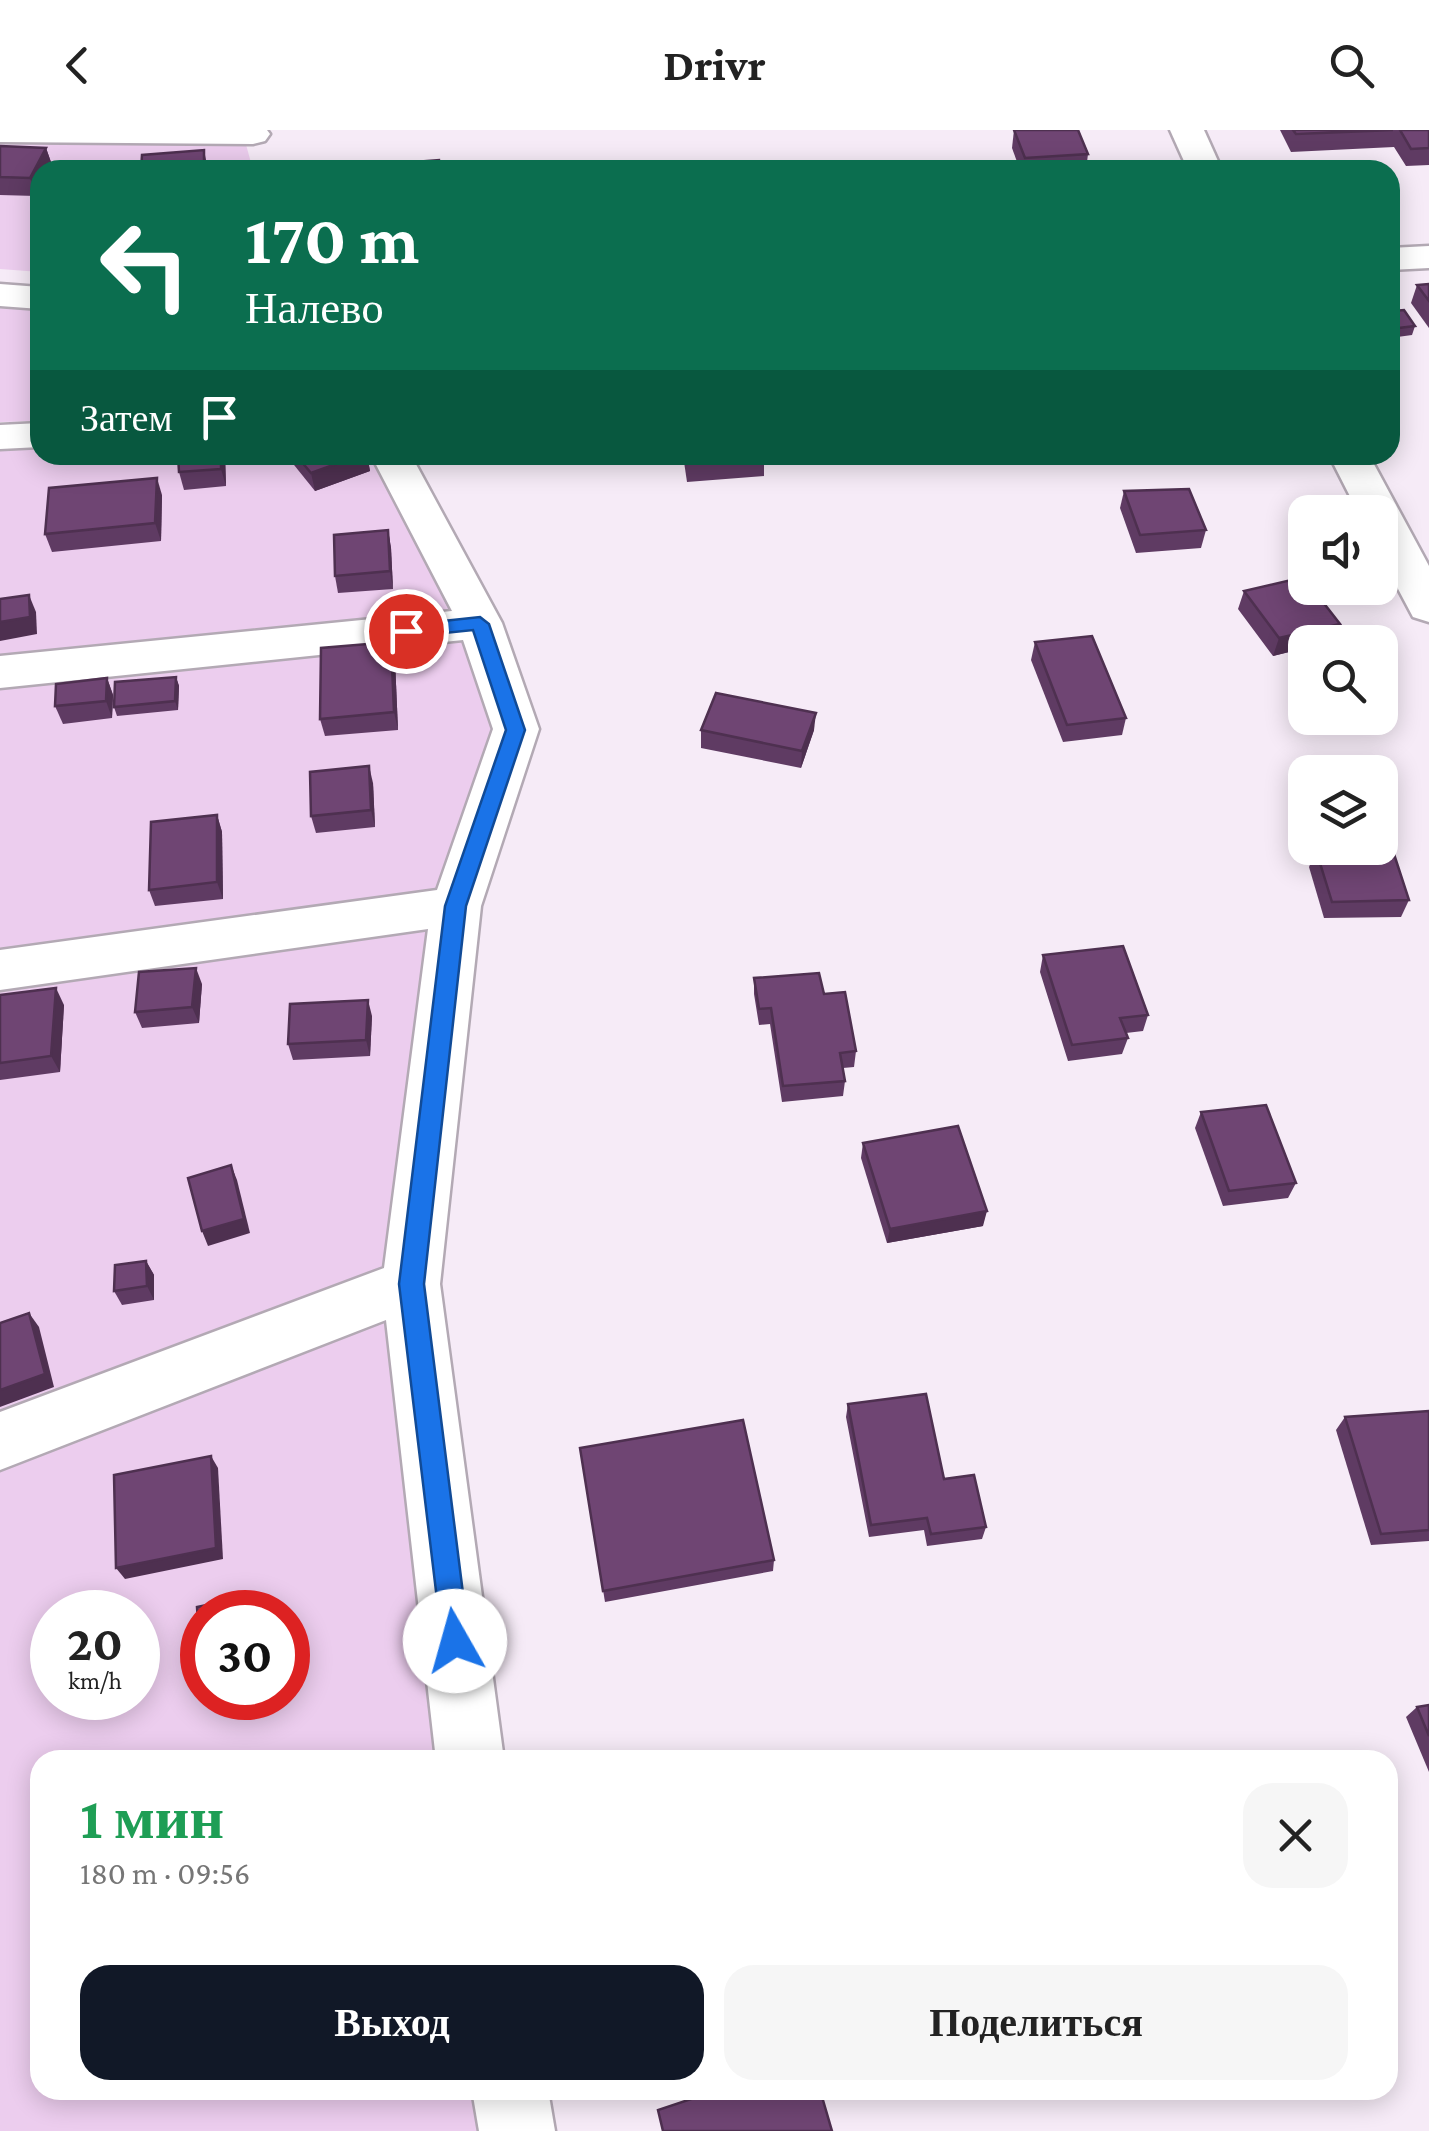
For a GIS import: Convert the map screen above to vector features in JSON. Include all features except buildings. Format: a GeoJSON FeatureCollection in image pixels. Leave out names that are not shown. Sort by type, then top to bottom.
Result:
{"type":"FeatureCollection","features":[{"type":"Feature","properties":{"kind":"street"},"geometry":{"type":"LineString","coordinates":[[1187,130],[1200,160]]}},
{"type":"Feature","properties":{"kind":"street"},"geometry":{"type":"LineString","coordinates":[[0,132],[253,132],[260,160]]}},
{"type":"Feature","properties":{"kind":"street"},"geometry":{"type":"LineString","coordinates":[[1400,258],[1429,256]]}},
{"type":"Feature","properties":{"kind":"street"},"geometry":{"type":"LineString","coordinates":[[0,295],[30,297]]}},
{"type":"Feature","properties":{"kind":"street"},"geometry":{"type":"LineString","coordinates":[[0,437],[30,436]]}},
{"type":"Feature","properties":{"kind":"street"},"geometry":{"type":"LineString","coordinates":[[396,465],[480,624],[516,730],[456,906],[412,1284],[469,1750]]}},
{"type":"Feature","properties":{"kind":"street"},"geometry":{"type":"LineString","coordinates":[[1354,465],[1370,495]]}},
{"type":"Feature","properties":{"kind":"street"},"geometry":{"type":"LineString","coordinates":[[1398,547],[1429,606]]}},
{"type":"Feature","properties":{"kind":"street"},"geometry":{"type":"LineString","coordinates":[[0,672],[480,624]]}},
{"type":"Feature","properties":{"kind":"street"},"geometry":{"type":"LineString","coordinates":[[0,970],[456,906]]}},
{"type":"Feature","properties":{"kind":"street"},"geometry":{"type":"LineString","coordinates":[[0,1441],[412,1284]]}},
{"type":"Feature","properties":{"kind":"street"},"geometry":{"type":"LineString","coordinates":[[512,2100],[518,2131]]}},
{"type":"Feature","properties":{"kind":"shaded area"},"geometry":{"type":"Polygon","coordinates":[[[0,130],[242,130],[250,160],[30,160],[30,271],[0,269],[0,130]]]}},
{"type":"Feature","properties":{"kind":"shaded area"},"geometry":{"type":"Polygon","coordinates":[[[0,286],[30,288],[30,421],[0,422],[0,286]]]}},
{"type":"Feature","properties":{"kind":"shaded area"},"geometry":{"type":"Polygon","coordinates":[[[30,440],[30,465],[378,465],[462,617],[0,662],[0,441],[30,440]]]}},
{"type":"Feature","properties":{"kind":"shaded area"},"geometry":{"type":"Polygon","coordinates":[[[469,637],[498,731],[444,897],[0,956],[0,683],[469,637]]]}},
{"type":"Feature","properties":{"kind":"shaded area"},"geometry":{"type":"Polygon","coordinates":[[[441,919],[396,1273],[0,1425],[0,982],[441,919]]]}},
{"type":"Feature","properties":{"kind":"shaded area"},"geometry":{"type":"Polygon","coordinates":[[[397,1305],[446,1750],[30,1750],[30,2100],[485,2100],[489,2131],[0,2131],[0,1466],[397,1305]]]}},
{"type":"Feature","properties":{"kind":"route"},"geometry":{"type":"LineString","coordinates":[[406,631],[480,624],[516,730],[456,906],[412,1284],[455,1641]]}}]}
